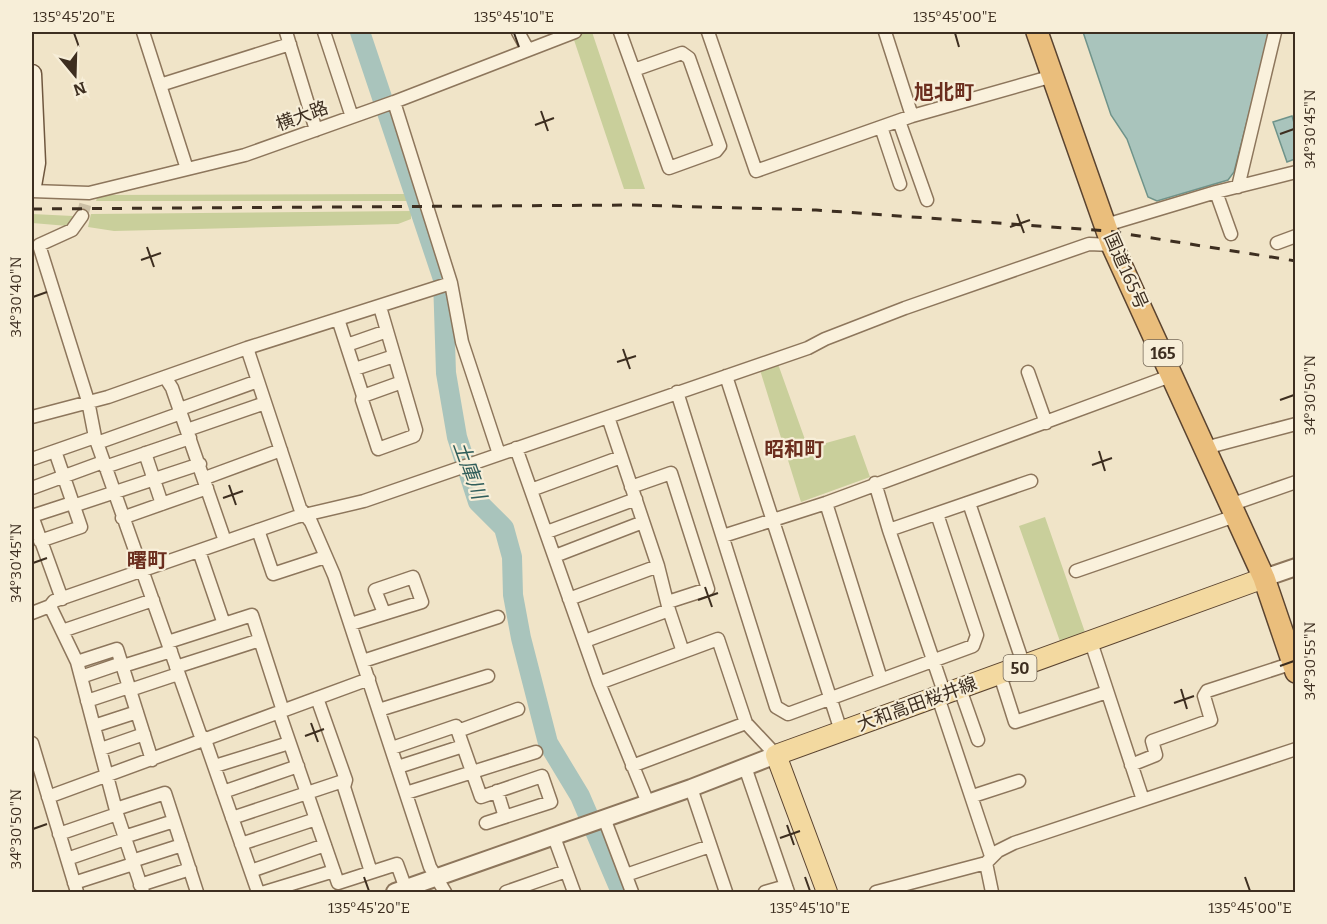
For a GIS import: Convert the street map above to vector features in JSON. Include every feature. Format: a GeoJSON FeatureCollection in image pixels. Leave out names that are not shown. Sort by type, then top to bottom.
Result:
{"type":"FeatureCollection","features":[{"type":"Feature","properties":{"kind":"highway","name":"国道165号"},"geometry":{"type":"LineString","coordinates":[[1037,32],[1109,235],[1264,578],[1294,667]]}},
{"type":"Feature","properties":{"kind":"main road"},"geometry":{"type":"LineString","coordinates":[[32,74],[36,163],[32,186]]}},
{"type":"Feature","properties":{"kind":"main road","name":"大和高田桜井線"},"geometry":{"type":"LineString","coordinates":[[776,755],[1264,578]]}},
{"type":"Feature","properties":{"kind":"main road"},"geometry":{"type":"LineString","coordinates":[[776,755],[827,892]]}},
{"type":"Feature","properties":{"kind":"street"},"geometry":{"type":"LineString","coordinates":[[143,32],[187,169]]}},
{"type":"Feature","properties":{"kind":"street"},"geometry":{"type":"LineString","coordinates":[[286,32],[316,130]]}},
{"type":"Feature","properties":{"kind":"street"},"geometry":{"type":"LineString","coordinates":[[324,32],[352,117]]}},
{"type":"Feature","properties":{"kind":"street"},"geometry":{"type":"LineString","coordinates":[[518,32],[528,50]]}},
{"type":"Feature","properties":{"kind":"street","name":"横大路"},"geometry":{"type":"LineString","coordinates":[[32,191],[87,197],[245,155],[388,104],[575,32]]}},
{"type":"Feature","properties":{"kind":"street"},"geometry":{"type":"LineString","coordinates":[[620,32],[669,168],[716,151],[720,146],[689,58],[682,53],[634,70]]}},
{"type":"Feature","properties":{"kind":"street"},"geometry":{"type":"LineString","coordinates":[[708,32],[756,171],[912,116],[1053,76]]}},
{"type":"Feature","properties":{"kind":"street"},"geometry":{"type":"LineString","coordinates":[[885,32],[912,116]]}},
{"type":"Feature","properties":{"kind":"street"},"geometry":{"type":"LineString","coordinates":[[1238,187],[1275,32]]}},
{"type":"Feature","properties":{"kind":"street"},"geometry":{"type":"LineString","coordinates":[[160,85],[290,44]]}},
{"type":"Feature","properties":{"kind":"street"},"geometry":{"type":"LineString","coordinates":[[388,104],[499,454]]}},
{"type":"Feature","properties":{"kind":"street"},"geometry":{"type":"LineString","coordinates":[[898,121],[927,200]]}},
{"type":"Feature","properties":{"kind":"street"},"geometry":{"type":"LineString","coordinates":[[881,127],[900,184]]}},
{"type":"Feature","properties":{"kind":"street"},"geometry":{"type":"LineString","coordinates":[[32,613],[62,599],[258,530],[306,515],[364,501],[808,348],[825,339],[916,304],[1089,244],[1216,192],[1296,172]]}},
{"type":"Feature","properties":{"kind":"street"},"geometry":{"type":"LineString","coordinates":[[1216,192],[1231,234]]}},
{"type":"Feature","properties":{"kind":"street"},"geometry":{"type":"LineString","coordinates":[[82,216],[72,230],[39,245],[88,401],[96,440],[113,492],[200,734],[205,740],[215,766],[258,892]]}},
{"type":"Feature","properties":{"kind":"street"},"geometry":{"type":"LineString","coordinates":[[1277,243],[1296,236]]}},
{"type":"Feature","properties":{"kind":"street"},"geometry":{"type":"LineString","coordinates":[[32,417],[165,377],[247,348],[446,285]]}},
{"type":"Feature","properties":{"kind":"street"},"geometry":{"type":"LineString","coordinates":[[338,319],[378,449],[414,436],[416,430],[380,307]]}},
{"type":"Feature","properties":{"kind":"street"},"geometry":{"type":"LineString","coordinates":[[346,345],[387,331]]}},
{"type":"Feature","properties":{"kind":"street"},"geometry":{"type":"LineString","coordinates":[[247,348],[300,508],[306,515],[334,574],[406,793],[436,878],[445,892]]}},
{"type":"Feature","properties":{"kind":"street"},"geometry":{"type":"LineString","coordinates":[[355,369],[394,356]]}},
{"type":"Feature","properties":{"kind":"street"},"geometry":{"type":"LineString","coordinates":[[1028,372],[1046,423]]}},
{"type":"Feature","properties":{"kind":"street"},"geometry":{"type":"LineString","coordinates":[[723,536],[826,503],[875,483],[1046,423],[1173,375]]}},
{"type":"Feature","properties":{"kind":"street"},"geometry":{"type":"LineString","coordinates":[[726,376],[828,698],[841,731]]}},
{"type":"Feature","properties":{"kind":"street"},"geometry":{"type":"LineString","coordinates":[[165,377],[181,411],[225,542]]}},
{"type":"Feature","properties":{"kind":"street"},"geometry":{"type":"LineString","coordinates":[[32,459],[181,411],[258,381]]}},
{"type":"Feature","properties":{"kind":"street"},"geometry":{"type":"LineString","coordinates":[[363,396],[402,382]]}},
{"type":"Feature","properties":{"kind":"street"},"geometry":{"type":"LineString","coordinates":[[677,392],[776,707],[788,714],[973,646],[977,635],[937,514]]}},
{"type":"Feature","properties":{"kind":"street"},"geometry":{"type":"LineString","coordinates":[[32,488],[63,476],[144,453],[265,403]]}},
{"type":"Feature","properties":{"kind":"street"},"geometry":{"type":"LineString","coordinates":[[608,417],[644,522],[683,652]]}},
{"type":"Feature","properties":{"kind":"street"},"geometry":{"type":"LineString","coordinates":[[1205,448],[1296,424]]}},
{"type":"Feature","properties":{"kind":"street"},"geometry":{"type":"LineString","coordinates":[[516,448],[599,683],[648,803]]}},
{"type":"Feature","properties":{"kind":"street"},"geometry":{"type":"LineString","coordinates":[[122,518],[162,504],[281,450]]}},
{"type":"Feature","properties":{"kind":"street"},"geometry":{"type":"LineString","coordinates":[[40,541],[81,527],[55,451]]}},
{"type":"Feature","properties":{"kind":"street"},"geometry":{"type":"LineString","coordinates":[[144,453],[162,504]]}},
{"type":"Feature","properties":{"kind":"street"},"geometry":{"type":"LineString","coordinates":[[531,490],[621,457]]}},
{"type":"Feature","properties":{"kind":"street"},"geometry":{"type":"LineString","coordinates":[[62,599],[32,516],[200,464]]}},
{"type":"Feature","properties":{"kind":"street"},"geometry":{"type":"LineString","coordinates":[[547,532],[634,493],[671,473],[708,589],[585,641]]}},
{"type":"Feature","properties":{"kind":"street"},"geometry":{"type":"LineString","coordinates":[[890,530],[1031,481]]}},
{"type":"Feature","properties":{"kind":"street"},"geometry":{"type":"LineString","coordinates":[[1076,571],[1233,511],[1296,482]]}},
{"type":"Feature","properties":{"kind":"street"},"geometry":{"type":"LineString","coordinates":[[875,483],[933,660],[948,694],[978,740]]}},
{"type":"Feature","properties":{"kind":"street"},"geometry":{"type":"LineString","coordinates":[[826,503],[881,679]]}},
{"type":"Feature","properties":{"kind":"street"},"geometry":{"type":"LineString","coordinates":[[969,503],[1024,666]]}},
{"type":"Feature","properties":{"kind":"street"},"geometry":{"type":"LineString","coordinates":[[555,556],[644,522]]}},
{"type":"Feature","properties":{"kind":"street"},"geometry":{"type":"LineString","coordinates":[[258,530],[273,574],[325,557]]}},
{"type":"Feature","properties":{"kind":"street"},"geometry":{"type":"LineString","coordinates":[[199,551],[224,624]]}},
{"type":"Feature","properties":{"kind":"street"},"geometry":{"type":"LineString","coordinates":[[569,599],[658,566]]}},
{"type":"Feature","properties":{"kind":"street"},"geometry":{"type":"LineString","coordinates":[[1264,578],[1296,567]]}},
{"type":"Feature","properties":{"kind":"street"},"geometry":{"type":"LineString","coordinates":[[62,631],[153,600]]}},
{"type":"Feature","properties":{"kind":"street"},"geometry":{"type":"LineString","coordinates":[[50,606],[77,662],[116,812],[140,890],[190,869]]}},
{"type":"Feature","properties":{"kind":"street"},"geometry":{"type":"LineString","coordinates":[[351,624],[384,614]]}},
{"type":"Feature","properties":{"kind":"street"},"geometry":{"type":"LineString","coordinates":[[81,677],[170,647],[252,615],[290,743],[338,883],[397,864],[400,891],[691,788],[776,755],[746,723],[718,639],[599,683]]}},
{"type":"Feature","properties":{"kind":"street"},"geometry":{"type":"LineString","coordinates":[[363,661],[498,617]]}},
{"type":"Feature","properties":{"kind":"street"},"geometry":{"type":"LineString","coordinates":[[87,700],[130,688],[260,640]]}},
{"type":"Feature","properties":{"kind":"street"},"geometry":{"type":"LineString","coordinates":[[1091,642],[1143,800]]}},
{"type":"Feature","properties":{"kind":"street"},"geometry":{"type":"LineString","coordinates":[[77,662],[117,649],[152,760]]}},
{"type":"Feature","properties":{"kind":"street"},"geometry":{"type":"LineString","coordinates":[[1131,765],[1156,755],[1152,741],[1211,720],[1204,696],[1207,691],[1294,667]]}},
{"type":"Feature","properties":{"kind":"street"},"geometry":{"type":"LineString","coordinates":[[999,675],[1015,722],[1107,692]]}},
{"type":"Feature","properties":{"kind":"street"},"geometry":{"type":"LineString","coordinates":[[379,710],[488,676]]}},
{"type":"Feature","properties":{"kind":"street"},"geometry":{"type":"LineString","coordinates":[[48,797],[369,680]]}},
{"type":"Feature","properties":{"kind":"street"},"geometry":{"type":"LineString","coordinates":[[948,694],[989,860],[992,892]]}},
{"type":"Feature","properties":{"kind":"street"},"geometry":{"type":"LineString","coordinates":[[317,698],[346,780],[344,787],[371,872]]}},
{"type":"Feature","properties":{"kind":"street"},"geometry":{"type":"LineString","coordinates":[[458,731],[518,710]]}},
{"type":"Feature","properties":{"kind":"street"},"geometry":{"type":"LineString","coordinates":[[94,726],[137,712]]}},
{"type":"Feature","properties":{"kind":"street"},"geometry":{"type":"LineString","coordinates":[[632,766],[746,723]]}},
{"type":"Feature","properties":{"kind":"street"},"geometry":{"type":"LineString","coordinates":[[392,748],[456,726],[481,796],[542,776],[550,802],[486,822]]}},
{"type":"Feature","properties":{"kind":"street"},"geometry":{"type":"LineString","coordinates":[[100,749],[144,734]]}},
{"type":"Feature","properties":{"kind":"street"},"geometry":{"type":"LineString","coordinates":[[32,743],[75,888],[182,845]]}},
{"type":"Feature","properties":{"kind":"street"},"geometry":{"type":"LineString","coordinates":[[215,766],[290,743]]}},
{"type":"Feature","properties":{"kind":"street"},"geometry":{"type":"LineString","coordinates":[[398,767],[463,746]]}},
{"type":"Feature","properties":{"kind":"street"},"geometry":{"type":"LineString","coordinates":[[876,892],[989,860],[1014,843],[1124,804],[1143,800],[1296,749]]}},
{"type":"Feature","properties":{"kind":"street"},"geometry":{"type":"LineString","coordinates":[[406,793],[536,752]]}},
{"type":"Feature","properties":{"kind":"street"},"geometry":{"type":"LineString","coordinates":[[222,792],[298,766]]}},
{"type":"Feature","properties":{"kind":"street"},"geometry":{"type":"LineString","coordinates":[[744,767],[787,889],[765,892]]}},
{"type":"Feature","properties":{"kind":"street"},"geometry":{"type":"LineString","coordinates":[[232,818],[346,780]]}},
{"type":"Feature","properties":{"kind":"street"},"geometry":{"type":"LineString","coordinates":[[973,796],[1019,781]]}},
{"type":"Feature","properties":{"kind":"street"},"geometry":{"type":"LineString","coordinates":[[691,788],[726,892]]}},
{"type":"Feature","properties":{"kind":"street"},"geometry":{"type":"LineString","coordinates":[[497,791],[505,817]]}},
{"type":"Feature","properties":{"kind":"street"},"geometry":{"type":"LineString","coordinates":[[59,834],[165,793],[197,892]]}},
{"type":"Feature","properties":{"kind":"street"},"geometry":{"type":"LineString","coordinates":[[604,818],[632,892]]}},
{"type":"Feature","properties":{"kind":"street"},"geometry":{"type":"LineString","coordinates":[[241,844],[316,819]]}},
{"type":"Feature","properties":{"kind":"street"},"geometry":{"type":"LineString","coordinates":[[67,859],[174,821]]}},
{"type":"Feature","properties":{"kind":"street"},"geometry":{"type":"LineString","coordinates":[[554,837],[574,892]]}},
{"type":"Feature","properties":{"kind":"street"},"geometry":{"type":"LineString","coordinates":[[251,871],[325,845]]}},
{"type":"Feature","properties":{"kind":"street"},"geometry":{"type":"LineString","coordinates":[[626,875],[710,846]]}},
{"type":"Feature","properties":{"kind":"street"},"geometry":{"type":"LineString","coordinates":[[265,892],[334,871]]}},
{"type":"Feature","properties":{"kind":"street"},"geometry":{"type":"LineString","coordinates":[[506,892],[566,871]]}},
{"type":"Feature","properties":{"kind":"green space"},"geometry":{"type":"Polygon","coordinates":[[[592,32],[645,189],[624,189],[573,37],[592,32]]]}},
{"type":"Feature","properties":{"kind":"green space"},"geometry":{"type":"Polygon","coordinates":[[[411,194],[413,201],[96,201],[98,195],[411,194]]]}},
{"type":"Feature","properties":{"kind":"green space"},"geometry":{"type":"Polygon","coordinates":[[[411,211],[411,219],[398,224],[114,231],[88,227],[91,214],[411,211]]]}},
{"type":"Feature","properties":{"kind":"green space"},"geometry":{"type":"Polygon","coordinates":[[[32,214],[73,216],[68,226],[32,223],[32,214]]]}},
{"type":"Feature","properties":{"kind":"green space"},"geometry":{"type":"Polygon","coordinates":[[[778,364],[808,448],[855,435],[870,477],[801,502],[760,370],[778,364]]]}},
{"type":"Feature","properties":{"kind":"green space"},"geometry":{"type":"Polygon","coordinates":[[[1045,517],[1087,638],[1062,647],[1019,526],[1045,517]]]}},
{"type":"Feature","properties":{"kind":"water"},"geometry":{"type":"Polygon","coordinates":[[[1083,32],[1270,32],[1234,172],[1228,180],[1157,201],[1148,197],[1127,139],[1111,115],[1083,32]]]}},
{"type":"Feature","properties":{"kind":"water"},"geometry":{"type":"Polygon","coordinates":[[[1292,116],[1295,126],[1295,159],[1287,162],[1273,122],[1292,116]]]}},
{"type":"Feature","properties":{"kind":"waterway","name":"土庫川"},"geometry":{"type":"LineString","coordinates":[[360,32],[443,279],[446,373],[457,437],[478,502],[504,528],[512,557],[513,595],[521,638],[548,743],[580,796],[621,892]]}},
{"type":"Feature","properties":{"kind":"tunnel"},"geometry":{"type":"LineString","coordinates":[[82,216],[86,202]]}},
{"type":"Feature","properties":{"kind":"railway"},"geometry":{"type":"LineString","coordinates":[[32,209],[631,205],[816,210],[1108,231],[1296,261]]}},
{"type":"Feature","properties":{"kind":"district","name":"旭北町"},"geometry":{"type":"Point","coordinates":[944,92]}},
{"type":"Feature","properties":{"kind":"district","name":"昭和町"},"geometry":{"type":"Point","coordinates":[794,449]}},
{"type":"Feature","properties":{"kind":"district","name":"曙町"},"geometry":{"type":"Point","coordinates":[147,560]}}]}
